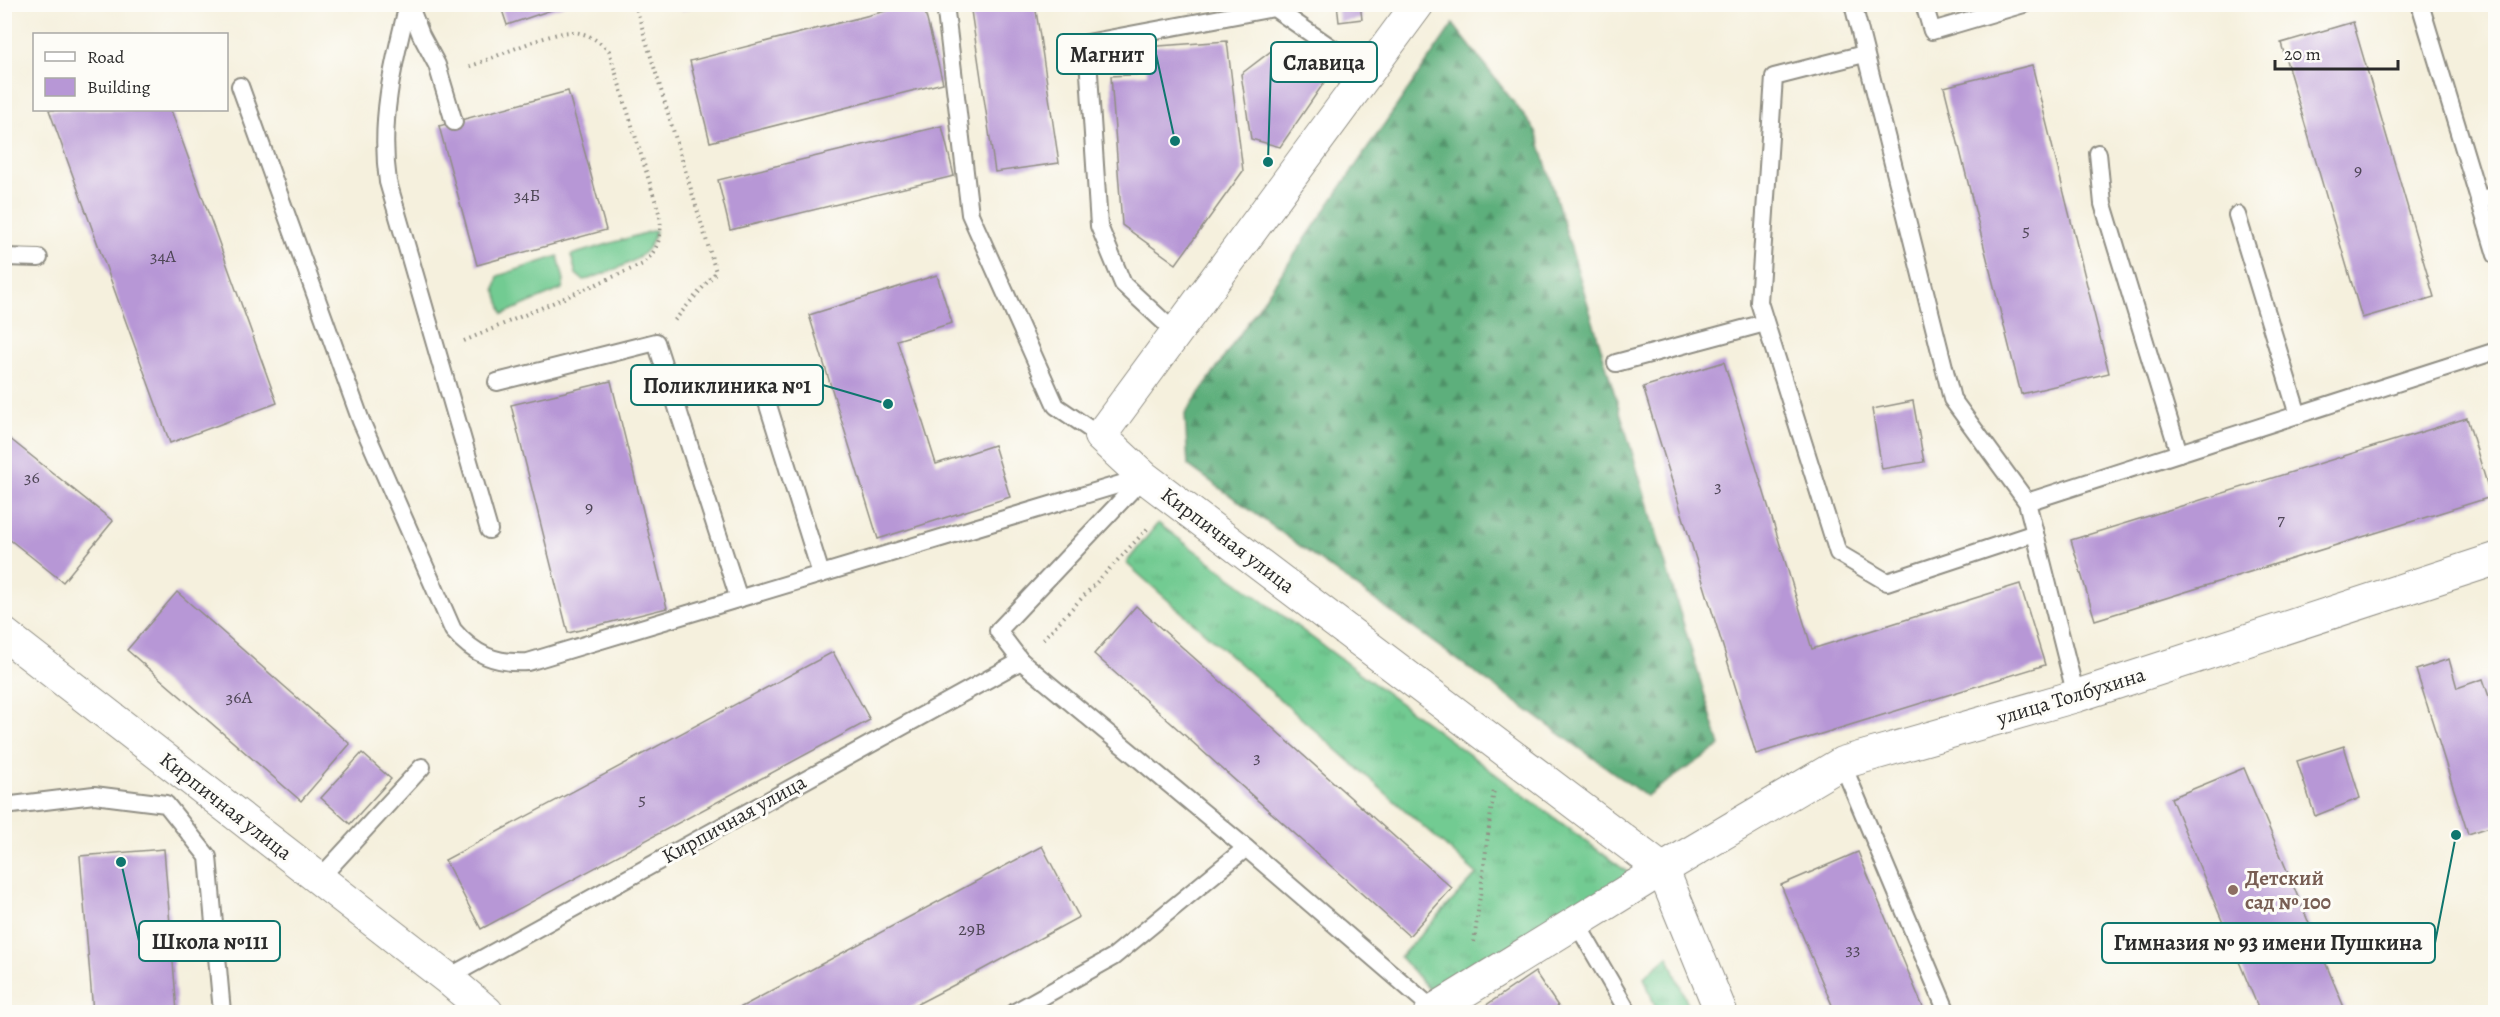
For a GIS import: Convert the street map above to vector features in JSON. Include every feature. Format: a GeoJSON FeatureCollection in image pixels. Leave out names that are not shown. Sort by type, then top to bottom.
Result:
{"type":"FeatureCollection","features":[{"type":"Feature","properties":{"kind":"street"},"geometry":{"type":"LineString","coordinates":[[1100,436],[1418,4]]}},
{"type":"Feature","properties":{"kind":"street","name":"Кирпичная улица"},"geometry":{"type":"LineString","coordinates":[[1100,436],[1144,477],[1663,870]]}},
{"type":"Feature","properties":{"kind":"street","name":"улица Толбухина"},"geometry":{"type":"LineString","coordinates":[[1432,1011],[1842,763],[2076,696],[2494,564]]}},
{"type":"Feature","properties":{"kind":"street","name":"Кирпичная улица"},"geometry":{"type":"LineString","coordinates":[[4,634],[447,978],[487,1012]]}},
{"type":"Feature","properties":{"kind":"street"},"geometry":{"type":"LineString","coordinates":[[1663,870],[1721,1012]]}},
{"type":"Feature","properties":{"kind":"lane"},"geometry":{"type":"LineString","coordinates":[[409,4],[442,77],[454,122]]}},
{"type":"Feature","properties":{"kind":"lane"},"geometry":{"type":"LineString","coordinates":[[409,4],[387,96],[384,136],[388,182],[489,530]]}},
{"type":"Feature","properties":{"kind":"lane"},"geometry":{"type":"LineString","coordinates":[[945,4],[970,214],[1056,406],[1100,436]]}},
{"type":"Feature","properties":{"kind":"lane"},"geometry":{"type":"LineString","coordinates":[[1853,4],[1952,399],[2027,502],[2076,696]]}},
{"type":"Feature","properties":{"kind":"lane"},"geometry":{"type":"LineString","coordinates":[[1924,4],[1932,31],[2024,4]]}},
{"type":"Feature","properties":{"kind":"lane"},"geometry":{"type":"LineString","coordinates":[[2420,4],[2496,255]]}},
{"type":"Feature","properties":{"kind":"lane"},"geometry":{"type":"LineString","coordinates":[[1176,333],[1123,284],[1100,226],[1087,43],[1274,8],[1368,73]]}},
{"type":"Feature","properties":{"kind":"lane"},"geometry":{"type":"LineString","coordinates":[[1864,54],[1774,77],[1759,302],[1838,553],[1887,582],[2035,533]]}},
{"type":"Feature","properties":{"kind":"lane"},"geometry":{"type":"LineString","coordinates":[[240,86],[361,421],[453,630],[464,643],[494,660],[528,662],[1144,477]]}},
{"type":"Feature","properties":{"kind":"lane"},"geometry":{"type":"LineString","coordinates":[[2098,153],[2103,204],[2179,453]]}},
{"type":"Feature","properties":{"kind":"lane"},"geometry":{"type":"LineString","coordinates":[[2479,200],[2496,195]]}},
{"type":"Feature","properties":{"kind":"lane"},"geometry":{"type":"LineString","coordinates":[[2237,215],[2298,415]]}},
{"type":"Feature","properties":{"kind":"lane"},"geometry":{"type":"LineString","coordinates":[[4,257],[39,258]]}},
{"type":"Feature","properties":{"kind":"lane"},"geometry":{"type":"LineString","coordinates":[[1616,363],[1765,323]]}},
{"type":"Feature","properties":{"kind":"lane"},"geometry":{"type":"LineString","coordinates":[[496,382],[656,342],[739,599]]}},
{"type":"Feature","properties":{"kind":"lane"},"geometry":{"type":"LineString","coordinates":[[2027,502],[2496,351]]}},
{"type":"Feature","properties":{"kind":"lane"},"geometry":{"type":"LineString","coordinates":[[762,386],[821,574]]}},
{"type":"Feature","properties":{"kind":"lane"},"geometry":{"type":"LineString","coordinates":[[1144,477],[998,631],[1021,661],[1246,848],[1432,1011]]}},
{"type":"Feature","properties":{"kind":"lane","name":"Кирпичная улица"},"geometry":{"type":"LineString","coordinates":[[447,978],[1021,661]]}},
{"type":"Feature","properties":{"kind":"lane"},"geometry":{"type":"LineString","coordinates":[[1842,763],[1947,1012]]}},
{"type":"Feature","properties":{"kind":"lane"},"geometry":{"type":"LineString","coordinates":[[319,879],[422,766]]}},
{"type":"Feature","properties":{"kind":"lane"},"geometry":{"type":"LineString","coordinates":[[4,806],[93,795],[166,804],[208,857],[222,1012]]}},
{"type":"Feature","properties":{"kind":"lane"},"geometry":{"type":"LineString","coordinates":[[1015,1012],[1113,957],[1246,848]]}},
{"type":"Feature","properties":{"kind":"lane"},"geometry":{"type":"LineString","coordinates":[[1576,922],[1628,1012]]}},
{"type":"Feature","properties":{"kind":"path"},"geometry":{"type":"LineString","coordinates":[[635,4],[716,272],[656,342]]}},
{"type":"Feature","properties":{"kind":"path"},"geometry":{"type":"LineString","coordinates":[[438,352],[643,264],[658,245],[661,231],[660,216],[609,51],[600,42],[584,34],[562,33],[442,77]]}},
{"type":"Feature","properties":{"kind":"path"},"geometry":{"type":"LineString","coordinates":[[1021,661],[1175,500]]}},
{"type":"Feature","properties":{"kind":"path"},"geometry":{"type":"LineString","coordinates":[[1469,988],[1499,746]]}},
{"type":"Feature","properties":{"kind":"green space"},"geometry":{"type":"Polygon","coordinates":[[[1453,24],[1536,131],[1720,746],[1646,796],[1188,465],[1185,414],[1453,24]]]}},
{"type":"Feature","properties":{"kind":"green space"},"geometry":{"type":"Polygon","coordinates":[[[655,230],[647,250],[630,263],[589,279],[583,280],[576,274],[571,255],[655,230]]]}},
{"type":"Feature","properties":{"kind":"green space"},"geometry":{"type":"Polygon","coordinates":[[[558,256],[564,280],[562,289],[503,314],[495,289],[498,276],[558,256]]]}},
{"type":"Feature","properties":{"kind":"green space"},"geometry":{"type":"Polygon","coordinates":[[[1158,523],[1634,877],[1436,997],[1400,957],[1477,874],[1126,563],[1158,523]]]}},
{"type":"Feature","properties":{"kind":"green space"},"geometry":{"type":"Polygon","coordinates":[[[1668,956],[1691,1012],[1657,1012],[1644,977],[1668,956]]]}},
{"type":"Feature","properties":{"kind":"building"},"geometry":{"type":"Polygon","coordinates":[[[500,4],[565,4],[566,5],[507,25],[500,4]]]}},
{"type":"Feature","properties":{"kind":"building"},"geometry":{"type":"Polygon","coordinates":[[[680,4],[702,4],[702,5],[682,11],[680,4]]]}},
{"type":"Feature","properties":{"kind":"building"},"geometry":{"type":"Polygon","coordinates":[[[913,4],[923,4],[943,83],[710,142],[690,61],[913,4]]]}},
{"type":"Feature","properties":{"kind":"building"},"geometry":{"type":"Polygon","coordinates":[[[970,4],[1035,4],[1059,163],[995,172],[970,4]]]}},
{"type":"Feature","properties":{"kind":"building"},"geometry":{"type":"Polygon","coordinates":[[[1337,4],[1360,4],[1362,19],[1339,22],[1337,4]]]}},
{"type":"Feature","properties":{"kind":"building"},"geometry":{"type":"Polygon","coordinates":[[[2353,22],[2434,297],[2362,318],[2281,43],[2353,22]]]}},
{"type":"Feature","properties":{"kind":"building"},"geometry":{"type":"Polygon","coordinates":[[[1227,41],[1243,171],[1176,264],[1122,225],[1111,76],[1147,74],[1145,47],[1227,41]]]}},
{"type":"Feature","properties":{"kind":"building"},"geometry":{"type":"Polygon","coordinates":[[[1283,42],[1330,74],[1280,147],[1251,139],[1241,74],[1283,42]]]}},
{"type":"Feature","properties":{"kind":"building"},"geometry":{"type":"Polygon","coordinates":[[[2032,65],[2109,373],[2021,394],[1944,87],[2032,65]]]}},
{"type":"Feature","properties":{"kind":"building"},"geometry":{"type":"Polygon","coordinates":[[[568,91],[606,230],[477,265],[439,126],[568,91]]]}},
{"type":"Feature","properties":{"kind":"building"},"geometry":{"type":"Polygon","coordinates":[[[49,111],[171,111],[277,403],[170,443],[49,111]]]}},
{"type":"Feature","properties":{"kind":"building"},"geometry":{"type":"Polygon","coordinates":[[[942,126],[954,176],[730,230],[718,180],[942,126]]]}},
{"type":"Feature","properties":{"kind":"building"},"geometry":{"type":"Polygon","coordinates":[[[937,275],[952,323],[897,340],[936,464],[994,445],[1010,497],[878,539],[809,315],[937,275]]]}},
{"type":"Feature","properties":{"kind":"building"},"geometry":{"type":"Polygon","coordinates":[[[1724,362],[1812,649],[2020,584],[2045,665],[1756,754],[1643,387],[1724,362]]]}},
{"type":"Feature","properties":{"kind":"building"},"geometry":{"type":"Polygon","coordinates":[[[611,381],[667,608],[568,633],[511,405],[611,381]]]}},
{"type":"Feature","properties":{"kind":"building"},"geometry":{"type":"Polygon","coordinates":[[[1913,401],[1924,462],[1882,469],[1872,409],[1913,401]]]}},
{"type":"Feature","properties":{"kind":"building"},"geometry":{"type":"Polygon","coordinates":[[[2467,418],[2491,497],[2095,620],[2071,540],[2467,418]]]}},
{"type":"Feature","properties":{"kind":"building"},"geometry":{"type":"Polygon","coordinates":[[[4,434],[113,521],[63,582],[4,535],[4,434]]]}},
{"type":"Feature","properties":{"kind":"building"},"geometry":{"type":"Polygon","coordinates":[[[177,592],[350,744],[301,801],[127,650],[177,592]]]}},
{"type":"Feature","properties":{"kind":"building"},"geometry":{"type":"Polygon","coordinates":[[[1136,606],[1452,888],[1409,936],[1094,654],[1136,606]]]}},
{"type":"Feature","properties":{"kind":"building"},"geometry":{"type":"Polygon","coordinates":[[[833,652],[870,720],[481,929],[445,860],[833,652]]]}},
{"type":"Feature","properties":{"kind":"building"},"geometry":{"type":"Polygon","coordinates":[[[2449,659],[2457,688],[2483,679],[2496,717],[2496,825],[2468,834],[2416,670],[2449,659]]]}},
{"type":"Feature","properties":{"kind":"building"},"geometry":{"type":"Polygon","coordinates":[[[2344,746],[2360,798],[2315,816],[2297,761],[2344,746]]]}},
{"type":"Feature","properties":{"kind":"building"},"geometry":{"type":"Polygon","coordinates":[[[362,753],[391,779],[350,824],[321,798],[362,753]]]}},
{"type":"Feature","properties":{"kind":"building"},"geometry":{"type":"Polygon","coordinates":[[[2244,768],[2346,1012],[2260,1012],[2171,798],[2244,768]]]}},
{"type":"Feature","properties":{"kind":"building"},"geometry":{"type":"Polygon","coordinates":[[[1042,846],[1079,917],[954,985],[902,1012],[732,1012],[1042,846]]]}},
{"type":"Feature","properties":{"kind":"building"},"geometry":{"type":"Polygon","coordinates":[[[164,849],[177,1012],[93,1012],[80,856],[164,849]]]}},
{"type":"Feature","properties":{"kind":"building"},"geometry":{"type":"Polygon","coordinates":[[[1858,852],[1925,1012],[1835,1012],[1781,885],[1858,852]]]}},
{"type":"Feature","properties":{"kind":"building"},"geometry":{"type":"Polygon","coordinates":[[[1535,972],[1562,1012],[1476,1012],[1535,972]]]}},
{"type":"Feature","properties":{"kind":"place","name":"Магнит"},"geometry":{"type":"Point","coordinates":[1175,141]}},
{"type":"Feature","properties":{"kind":"place","name":"Славица"},"geometry":{"type":"Point","coordinates":[1268,162]}},
{"type":"Feature","properties":{"kind":"place","name":"Поликлиника №1"},"geometry":{"type":"Point","coordinates":[888,404]}},
{"type":"Feature","properties":{"kind":"place","name":"Гимназия № 93 имени Пушкина"},"geometry":{"type":"Point","coordinates":[2456,835]}},
{"type":"Feature","properties":{"kind":"place","name":"Школа №111"},"geometry":{"type":"Point","coordinates":[121,862]}},
{"type":"Feature","properties":{"kind":"place","name":"Детский сад № 100"},"geometry":{"type":"Point","coordinates":[2233,890]}}]}
